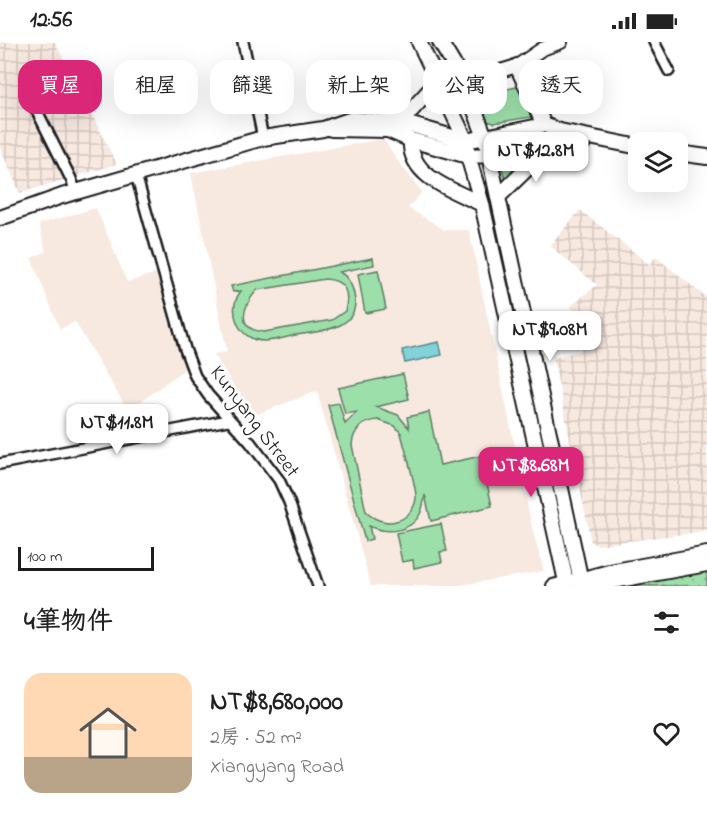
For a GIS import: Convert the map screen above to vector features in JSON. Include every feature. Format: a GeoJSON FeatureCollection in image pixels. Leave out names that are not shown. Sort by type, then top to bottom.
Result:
{"type":"FeatureCollection","features":[{"type":"Feature","properties":{"kind":"main road"},"geometry":{"type":"LineString","coordinates":[[419,42],[428,60]]}},
{"type":"Feature","properties":{"kind":"main road"},"geometry":{"type":"LineString","coordinates":[[440,42],[451,60]]}},
{"type":"Feature","properties":{"kind":"main road"},"geometry":{"type":"LineString","coordinates":[[517,66],[544,125]]}},
{"type":"Feature","properties":{"kind":"main road"},"geometry":{"type":"LineString","coordinates":[[387,121],[408,114],[423,98]]}},
{"type":"Feature","properties":{"kind":"main road"},"geometry":{"type":"LineString","coordinates":[[453,114],[466,141],[482,204],[562,585]]}},
{"type":"Feature","properties":{"kind":"main road"},"geometry":{"type":"LineString","coordinates":[[476,114],[485,137],[585,584]]}},
{"type":"Feature","properties":{"kind":"main road"},"geometry":{"type":"LineString","coordinates":[[323,129],[352,119],[387,121],[408,124],[466,141],[544,125],[560,131],[628,145]]}},
{"type":"Feature","properties":{"kind":"main road"},"geometry":{"type":"LineString","coordinates":[[0,218],[76,192],[263,138],[323,129],[388,130],[411,140],[468,156],[488,155],[558,142],[612,143]]}},
{"type":"Feature","properties":{"kind":"main road"},"geometry":{"type":"LineString","coordinates":[[411,140],[410,152],[422,172],[482,204]]}},
{"type":"Feature","properties":{"kind":"main road"},"geometry":{"type":"LineString","coordinates":[[498,197],[535,162],[543,145]]}},
{"type":"Feature","properties":{"kind":"main road"},"geometry":{"type":"LineString","coordinates":[[688,154],[707,157]]}},
{"type":"Feature","properties":{"kind":"street"},"geometry":{"type":"LineString","coordinates":[[243,42],[263,138]]}},
{"type":"Feature","properties":{"kind":"street"},"geometry":{"type":"LineString","coordinates":[[507,69],[517,66],[542,49],[561,42]]}},
{"type":"Feature","properties":{"kind":"street"},"geometry":{"type":"LineString","coordinates":[[654,42],[669,71]]}},
{"type":"Feature","properties":{"kind":"street"},"geometry":{"type":"LineString","coordinates":[[38,114],[76,192]]}},
{"type":"Feature","properties":{"kind":"street","name":"Kunyang Street"},"geometry":{"type":"LineString","coordinates":[[136,175],[191,366],[208,395],[250,442],[279,480],[318,586]]}},
{"type":"Feature","properties":{"kind":"street"},"geometry":{"type":"LineString","coordinates":[[0,464],[228,420]]}},
{"type":"Feature","properties":{"kind":"street"},"geometry":{"type":"LineString","coordinates":[[585,584],[609,571],[707,553]]}},
{"type":"Feature","properties":{"kind":"street"},"geometry":{"type":"LineString","coordinates":[[562,585],[585,584],[707,565]]}},
{"type":"Feature","properties":{"kind":"shaded area"},"geometry":{"type":"Polygon","coordinates":[[[0,42],[55,42],[64,60],[18,60],[18,114],[92,114],[117,164],[20,193],[0,148],[0,42]]]}},
{"type":"Feature","properties":{"kind":"shaded area"},"geometry":{"type":"Polygon","coordinates":[[[383,139],[422,192],[408,208],[445,230],[469,230],[533,532],[544,571],[455,586],[371,586],[317,391],[252,416],[214,354],[227,352],[191,173],[383,139]]]}},
{"type":"Feature","properties":{"kind":"shaded area"},"geometry":{"type":"Polygon","coordinates":[[[96,208],[127,282],[157,273],[186,368],[128,411],[75,322],[60,329],[31,258],[46,252],[39,224],[96,208]]]}},
{"type":"Feature","properties":{"kind":"shaded area"},"geometry":{"type":"Polygon","coordinates":[[[580,210],[649,264],[656,257],[707,298],[707,531],[597,545],[591,542],[553,357],[582,351],[571,306],[597,285],[550,246],[580,210]]]}},
{"type":"Feature","properties":{"kind":"green space"},"geometry":{"type":"Polygon","coordinates":[[[516,87],[519,89],[519,114],[530,114],[531,117],[494,123],[487,121],[484,114],[507,114],[507,89],[516,87]]]}},
{"type":"Feature","properties":{"kind":"green space"},"geometry":{"type":"Polygon","coordinates":[[[530,152],[505,177],[499,160],[530,152]]]}},
{"type":"Feature","properties":{"kind":"green space"},"geometry":{"type":"Polygon","coordinates":[[[373,258],[374,265],[339,272],[351,284],[355,306],[352,315],[345,322],[327,330],[276,340],[255,340],[247,336],[237,323],[235,306],[241,291],[233,292],[231,286],[373,258]],[[325,279],[257,290],[248,302],[245,321],[248,326],[264,332],[332,320],[345,311],[347,298],[344,288],[332,280],[325,279]]]}},
{"type":"Feature","properties":{"kind":"green space"},"geometry":{"type":"Polygon","coordinates":[[[378,270],[386,309],[365,313],[358,274],[378,270]]]}},
{"type":"Feature","properties":{"kind":"green space"},"geometry":{"type":"Polygon","coordinates":[[[403,374],[409,399],[376,407],[398,415],[409,428],[407,417],[429,412],[440,465],[481,456],[492,506],[431,521],[425,495],[420,514],[410,525],[390,531],[369,526],[372,539],[365,541],[328,405],[339,403],[345,424],[357,412],[345,414],[338,388],[403,374]],[[378,420],[368,422],[354,435],[352,445],[366,512],[376,519],[388,522],[400,520],[406,516],[412,510],[416,498],[401,433],[395,426],[378,420]]]}},
{"type":"Feature","properties":{"kind":"green space"},"geometry":{"type":"Polygon","coordinates":[[[441,524],[447,551],[440,552],[442,562],[414,568],[413,560],[402,562],[396,533],[441,524]]]}},
{"type":"Feature","properties":{"kind":"green space"},"geometry":{"type":"Polygon","coordinates":[[[707,572],[707,586],[620,586],[707,572]]]}},
{"type":"Feature","properties":{"kind":"water"},"geometry":{"type":"Polygon","coordinates":[[[439,342],[442,355],[405,363],[402,350],[439,342]]]}}]}
